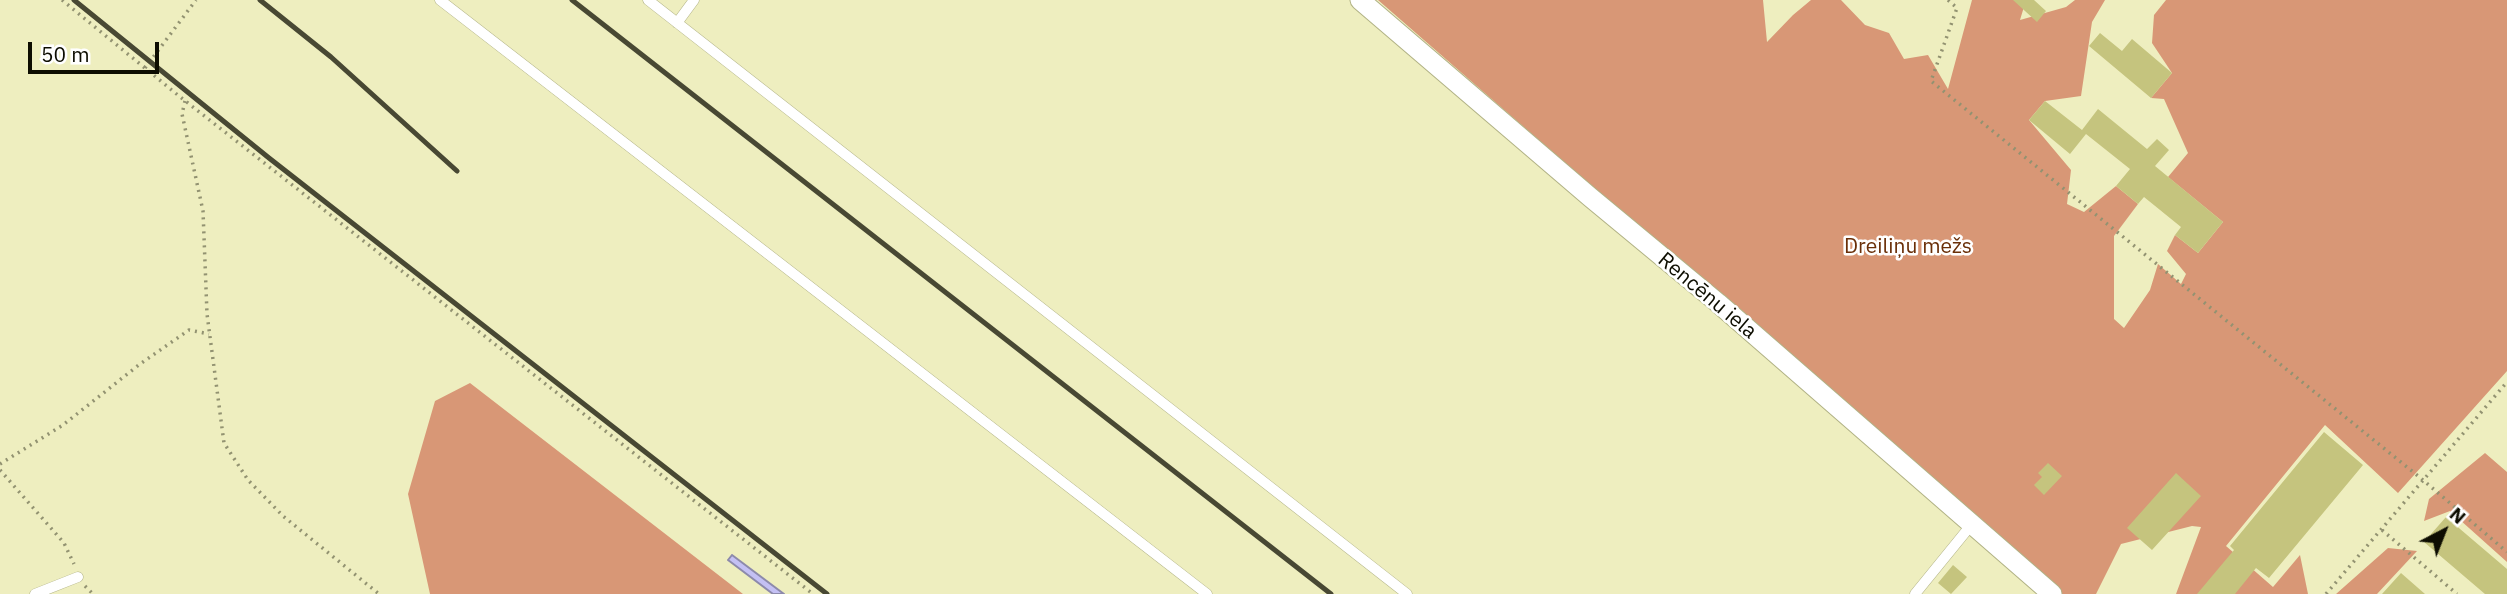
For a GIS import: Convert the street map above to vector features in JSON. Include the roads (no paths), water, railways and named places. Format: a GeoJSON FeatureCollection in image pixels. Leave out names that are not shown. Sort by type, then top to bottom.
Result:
{"type":"FeatureCollection","features":[{"type":"Feature","properties":{"kind":"street","name":"Rencēnu iela"},"geometry":{"type":"LineString","coordinates":[[1360,0],[1718,303],[2052,594]]}},
{"type":"Feature","properties":{"kind":"lane"},"geometry":{"type":"LineString","coordinates":[[440,0],[1207,594]]}},
{"type":"Feature","properties":{"kind":"lane"},"geometry":{"type":"LineString","coordinates":[[648,0],[1408,594]]}},
{"type":"Feature","properties":{"kind":"lane"},"geometry":{"type":"LineString","coordinates":[[677,23],[694,0]]}},
{"type":"Feature","properties":{"kind":"lane"},"geometry":{"type":"LineString","coordinates":[[1915,594],[1972,524]]}},
{"type":"Feature","properties":{"kind":"lane"},"geometry":{"type":"LineString","coordinates":[[35,594],[78,577]]}},
{"type":"Feature","properties":{"kind":"lane"},"geometry":{"type":"LineString","coordinates":[[1925,582],[1931,594]]}},
{"type":"Feature","properties":{"kind":"railway"},"geometry":{"type":"LineString","coordinates":[[74,0],[269,158],[827,594]]}},
{"type":"Feature","properties":{"kind":"railway"},"geometry":{"type":"LineString","coordinates":[[260,0],[331,57],[457,171]]}},
{"type":"Feature","properties":{"kind":"railway"},"geometry":{"type":"LineString","coordinates":[[572,0],[1331,594]]}},
{"type":"Feature","properties":{"kind":"park label","name":"Dreiliņu mežs"},"geometry":{"type":"Point","coordinates":[1908,247]}}]}
